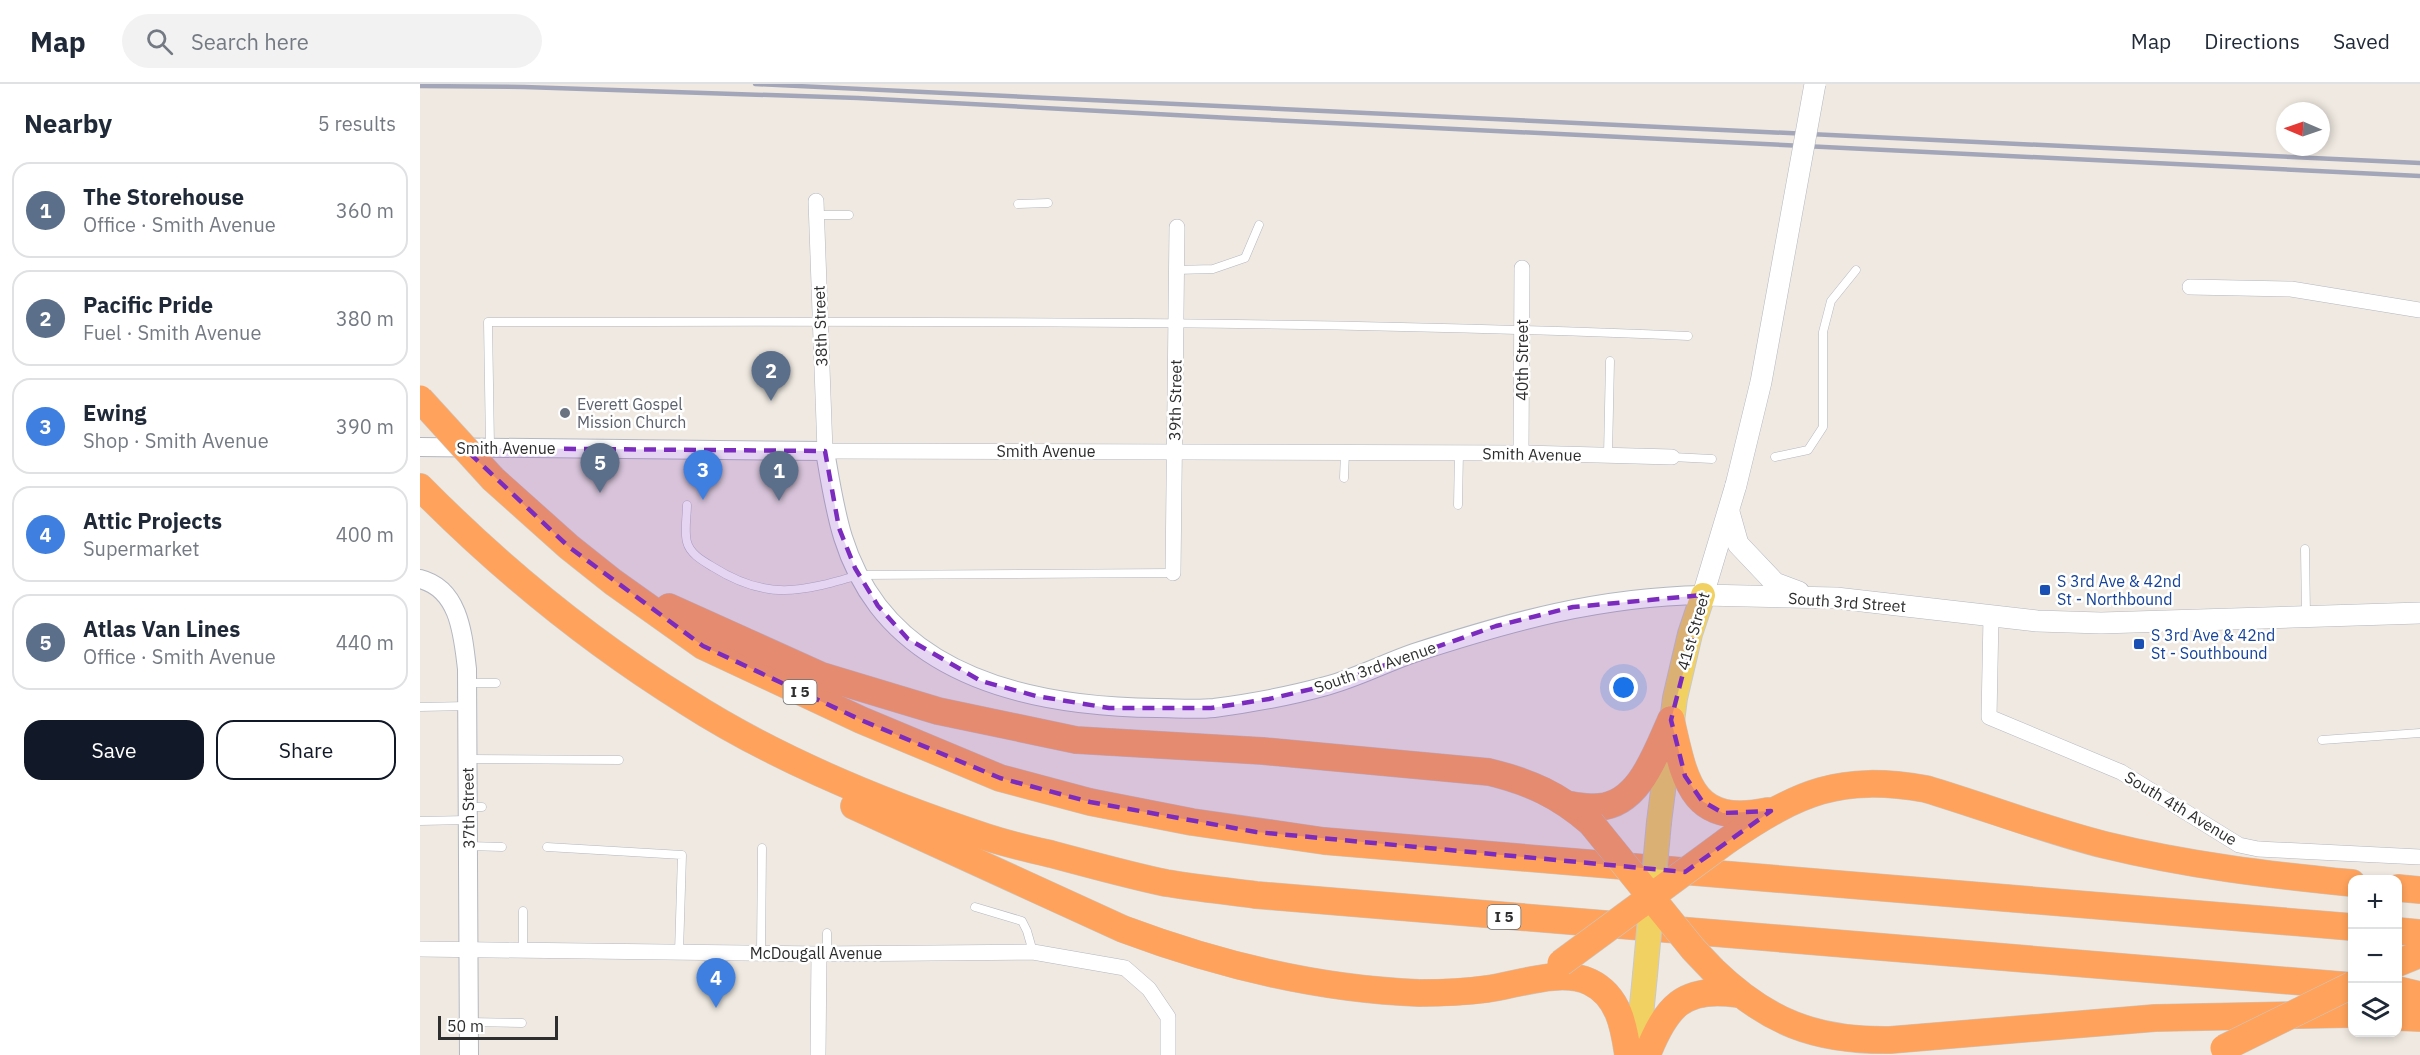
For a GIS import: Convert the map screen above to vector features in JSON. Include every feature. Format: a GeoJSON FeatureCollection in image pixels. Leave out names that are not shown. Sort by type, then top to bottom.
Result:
{"type":"FeatureCollection","features":[{"type":"Feature","properties":{"kind":"highway","name":"I 5"},"geometry":{"type":"LineString","coordinates":[[420,399],[493,479],[569,547],[613,582],[703,646],[861,720],[1000,778],[1113,806],[1202,824],[1324,842],[2348,927]]}},
{"type":"Feature","properties":{"kind":"highway","name":"I 5"},"geometry":{"type":"LineString","coordinates":[[420,488],[479,546],[560,613],[614,655],[689,704],[797,763],[906,808],[988,838],[1166,882],[1256,895],[2348,986]]}},
{"type":"Feature","properties":{"kind":"highway"},"geometry":{"type":"LineString","coordinates":[[613,582],[822,676],[938,711],[1076,740],[1263,751],[1471,769],[1522,781],[1570,805],[1591,823],[1693,949],[1737,994],[1787,1023],[1834,1037],[1860,1040],[2155,1018],[2348,1014]]}},
{"type":"Feature","properties":{"kind":"highway"},"geometry":{"type":"LineString","coordinates":[[689,704],[761,763],[1123,929],[1168,946],[1286,978],[1340,987],[1445,993],[1503,987],[1536,979],[1578,978],[1590,982],[1606,993],[1621,1015],[1628,1055]]}},
{"type":"Feature","properties":{"kind":"highway"},"geometry":{"type":"LineString","coordinates":[[1570,805],[1598,807],[1612,804],[1629,795],[1654,756],[1671,720]]}},
{"type":"Feature","properties":{"kind":"highway"},"geometry":{"type":"LineString","coordinates":[[1671,720],[1685,776],[1691,789],[1702,801],[1723,813],[1739,815],[1771,811]]}},
{"type":"Feature","properties":{"kind":"highway"},"geometry":{"type":"LineString","coordinates":[[1536,979],[1562,963],[1728,840],[1771,811],[1807,795],[1830,788],[1862,784],[1899,784],[1926,789],[2103,844],[2176,861],[2259,874],[2348,883]]}},
{"type":"Feature","properties":{"kind":"highway"},"geometry":{"type":"LineString","coordinates":[[2402,888],[2420,890]]}},
{"type":"Feature","properties":{"kind":"highway"},"geometry":{"type":"LineString","coordinates":[[2402,931],[2420,933]]}},
{"type":"Feature","properties":{"kind":"highway"},"geometry":{"type":"LineString","coordinates":[[2402,961],[2420,954]]}},
{"type":"Feature","properties":{"kind":"highway"},"geometry":{"type":"LineString","coordinates":[[2217,1052],[2348,988]]}},
{"type":"Feature","properties":{"kind":"highway"},"geometry":{"type":"LineString","coordinates":[[1647,1055],[1666,1014],[1680,1002],[1702,992],[1717,991],[1737,994]]}},
{"type":"Feature","properties":{"kind":"highway"},"geometry":{"type":"LineString","coordinates":[[2402,991],[2420,995]]}},
{"type":"Feature","properties":{"kind":"highway"},"geometry":{"type":"LineString","coordinates":[[2402,1017],[2420,1018]]}},
{"type":"Feature","properties":{"kind":"main road","name":"41st Street"},"geometry":{"type":"LineString","coordinates":[[1637,1055],[1671,720],[1683,663],[1736,485],[1761,382],[1815,84]]}},
{"type":"Feature","properties":{"kind":"main road"},"geometry":{"type":"LineString","coordinates":[[1728,511],[1738,544],[1751,559],[1775,583],[1811,597]]}},
{"type":"Feature","properties":{"kind":"main road","name":"South 3rd Street"},"geometry":{"type":"LineString","coordinates":[[1703,595],[1845,598],[1991,617]]}},
{"type":"Feature","properties":{"kind":"main road"},"geometry":{"type":"LineString","coordinates":[[1991,617],[2101,623],[2420,613]]}},
{"type":"Feature","properties":{"kind":"street","name":"38th Street"},"geometry":{"type":"LineString","coordinates":[[816,208],[825,450]]}},
{"type":"Feature","properties":{"kind":"street","name":"39th Street"},"geometry":{"type":"LineString","coordinates":[[1173,573],[1177,226]]}},
{"type":"Feature","properties":{"kind":"street","name":"40th Street"},"geometry":{"type":"LineString","coordinates":[[1521,453],[1522,268]]}},
{"type":"Feature","properties":{"kind":"street"},"geometry":{"type":"LineString","coordinates":[[2190,287],[2291,289],[2420,310]]}},
{"type":"Feature","properties":{"kind":"street","name":"Smith Avenue"},"geometry":{"type":"LineString","coordinates":[[420,447],[1459,452],[1672,457]]}},
{"type":"Feature","properties":{"kind":"street","name":"South 3rd Avenue"},"geometry":{"type":"LineString","coordinates":[[825,450],[838,528],[859,575],[878,606],[908,639],[940,660],[981,681],[1036,696],[1109,708],[1211,708],[1329,686],[1394,660],[1496,626],[1573,607],[1664,596],[1703,595]]}},
{"type":"Feature","properties":{"kind":"street","name":"37th Street"},"geometry":{"type":"LineString","coordinates":[[420,579],[440,590],[453,605],[460,621],[467,683],[468,759],[473,811],[469,846],[469,1055]]}},
{"type":"Feature","properties":{"kind":"street","name":"South 4th Avenue"},"geometry":{"type":"LineString","coordinates":[[1991,617],[1989,717],[2121,772],[2239,845],[2258,849],[2420,857]]}},
{"type":"Feature","properties":{"kind":"street","name":"McDougall Avenue"},"geometry":{"type":"LineString","coordinates":[[420,950],[823,954],[1033,952]]}},
{"type":"Feature","properties":{"kind":"street"},"geometry":{"type":"LineString","coordinates":[[1033,952],[1125,968],[1149,989],[1168,1017],[1168,1055]]}},
{"type":"Feature","properties":{"kind":"street"},"geometry":{"type":"LineString","coordinates":[[818,1055],[823,954]]}},
{"type":"Feature","properties":{"kind":"lane"},"geometry":{"type":"LineString","coordinates":[[1018,204],[1048,203]]}},
{"type":"Feature","properties":{"kind":"lane"},"geometry":{"type":"LineString","coordinates":[[816,208],[849,215]]}},
{"type":"Feature","properties":{"kind":"lane"},"geometry":{"type":"LineString","coordinates":[[1176,270],[1213,269],[1245,258],[1259,225]]}},
{"type":"Feature","properties":{"kind":"lane"},"geometry":{"type":"LineString","coordinates":[[1774,457],[1808,450],[1823,427],[1823,332],[1831,301],[1856,270]]}},
{"type":"Feature","properties":{"kind":"lane"},"geometry":{"type":"LineString","coordinates":[[490,448],[488,322],[1176,324],[1522,329],[1688,336]]}},
{"type":"Feature","properties":{"kind":"lane"},"geometry":{"type":"LineString","coordinates":[[1608,455],[1610,361]]}},
{"type":"Feature","properties":{"kind":"lane"},"geometry":{"type":"LineString","coordinates":[[1344,478],[1345,452]]}},
{"type":"Feature","properties":{"kind":"lane"},"geometry":{"type":"LineString","coordinates":[[1458,505],[1459,452]]}},
{"type":"Feature","properties":{"kind":"lane"},"geometry":{"type":"LineString","coordinates":[[1672,457],[1712,459]]}},
{"type":"Feature","properties":{"kind":"lane"},"geometry":{"type":"LineString","coordinates":[[687,505],[687,543],[697,557],[727,576],[755,587],[788,592],[828,585],[859,575],[1173,573]]}},
{"type":"Feature","properties":{"kind":"lane"},"geometry":{"type":"LineString","coordinates":[[2305,549],[2306,616]]}},
{"type":"Feature","properties":{"kind":"lane"},"geometry":{"type":"LineString","coordinates":[[467,683],[495,683]]}},
{"type":"Feature","properties":{"kind":"lane"},"geometry":{"type":"LineString","coordinates":[[420,707],[467,706]]}},
{"type":"Feature","properties":{"kind":"lane"},"geometry":{"type":"LineString","coordinates":[[2322,740],[2420,733]]}},
{"type":"Feature","properties":{"kind":"lane"},"geometry":{"type":"LineString","coordinates":[[468,759],[619,760]]}},
{"type":"Feature","properties":{"kind":"lane"},"geometry":{"type":"LineString","coordinates":[[420,821],[473,811]]}},
{"type":"Feature","properties":{"kind":"lane"},"geometry":{"type":"LineString","coordinates":[[469,846],[502,847]]}},
{"type":"Feature","properties":{"kind":"lane"},"geometry":{"type":"LineString","coordinates":[[548,847],[682,855],[679,952]]}},
{"type":"Feature","properties":{"kind":"lane"},"geometry":{"type":"LineString","coordinates":[[761,953],[762,848]]}},
{"type":"Feature","properties":{"kind":"lane"},"geometry":{"type":"LineString","coordinates":[[975,907],[1022,921],[1033,952]]}},
{"type":"Feature","properties":{"kind":"lane"},"geometry":{"type":"LineString","coordinates":[[523,911],[523,950]]}},
{"type":"Feature","properties":{"kind":"lane"},"geometry":{"type":"LineString","coordinates":[[823,954],[827,933]]}},
{"type":"Feature","properties":{"kind":"lane"},"geometry":{"type":"LineString","coordinates":[[469,1022],[522,1023]]}},
{"type":"Feature","properties":{"kind":"highlighted area"},"geometry":{"type":"Polygon","coordinates":[[[464,448],[825,451],[839,528],[855,568],[878,606],[908,639],[981,681],[1036,696],[1109,708],[1211,708],[1269,699],[1329,685],[1496,626],[1573,607],[1703,595],[1671,720],[1685,776],[1702,801],[1723,813],[1771,811],[1685,872],[1256,832],[1090,802],[1000,778],[861,720],[703,646],[569,547],[464,448]]]}},
{"type":"Feature","properties":{"kind":"railway"},"geometry":{"type":"LineString","coordinates":[[755,84],[2420,163]]}},
{"type":"Feature","properties":{"kind":"railway"},"geometry":{"type":"LineString","coordinates":[[420,86],[524,87],[858,98],[2420,176]]}},
{"type":"Feature","properties":{"kind":"place","name":"Pacific Pride"},"geometry":{"type":"Point","coordinates":[771,401]}},
{"type":"Feature","properties":{"kind":"place","name":"Everett Gospel Mission Church"},"geometry":{"type":"Point","coordinates":[565,413]}},
{"type":"Feature","properties":{"kind":"place","name":"Atlas Van Lines"},"geometry":{"type":"Point","coordinates":[600,493]}},
{"type":"Feature","properties":{"kind":"place","name":"Ewing"},"geometry":{"type":"Point","coordinates":[703,500]}},
{"type":"Feature","properties":{"kind":"place","name":"The Storehouse"},"geometry":{"type":"Point","coordinates":[779,501]}},
{"type":"Feature","properties":{"kind":"place","name":"S 3rd Ave & 42nd St - Northbound"},"geometry":{"type":"Point","coordinates":[2045,590]}},
{"type":"Feature","properties":{"kind":"place","name":"S 3rd Ave & 42nd St - Southbound"},"geometry":{"type":"Point","coordinates":[2139,644]}},
{"type":"Feature","properties":{"kind":"place","name":"Attic Projects"},"geometry":{"type":"Point","coordinates":[716,1008]}}]}
